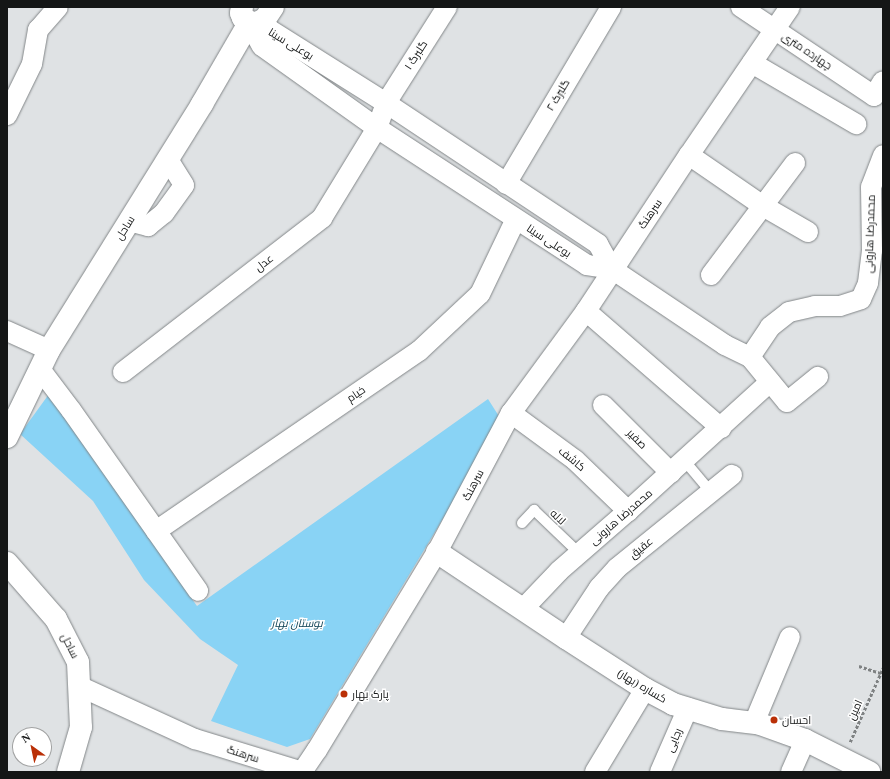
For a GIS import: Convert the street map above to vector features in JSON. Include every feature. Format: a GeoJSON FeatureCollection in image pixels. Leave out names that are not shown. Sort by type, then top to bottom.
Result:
{"type":"FeatureCollection","features":[{"type":"Feature","properties":{"kind":"street"},"geometry":{"type":"LineString","coordinates":[[7,115],[13,106],[32,64],[38,30],[58,7]]}},
{"type":"Feature","properties":{"kind":"street"},"geometry":{"type":"LineString","coordinates":[[246,15],[254,24],[262,22],[273,7]]}},
{"type":"Feature","properties":{"kind":"street","name":"گلبرگ ۱"},"geometry":{"type":"LineString","coordinates":[[377,128],[386,103],[447,7]]}},
{"type":"Feature","properties":{"kind":"street","name":"گلبرک ۲"},"geometry":{"type":"LineString","coordinates":[[506,184],[611,7]]}},
{"type":"Feature","properties":{"kind":"street","name":"چهارده متری"},"geometry":{"type":"LineString","coordinates":[[740,7],[775,30],[878,88]]}},
{"type":"Feature","properties":{"kind":"street","name":"سرهنگ"},"geometry":{"type":"LineString","coordinates":[[79,686],[195,739],[302,772],[317,750],[437,552],[511,413],[586,311],[612,269],[790,7]]}},
{"type":"Feature","properties":{"kind":"street","name":"بوعلی سینا"},"geometry":{"type":"LineString","coordinates":[[246,15],[386,103],[598,244],[612,269]]}},
{"type":"Feature","properties":{"kind":"street","name":"بوعلی سینا"},"geometry":{"type":"LineString","coordinates":[[246,15],[262,46],[377,128],[587,265],[612,269],[726,345],[750,357],[787,402],[818,378]]}},
{"type":"Feature","properties":{"kind":"street","name":"ساحل"},"geometry":{"type":"LineString","coordinates":[[7,437],[44,360],[168,159],[246,15]]}},
{"type":"Feature","properties":{"kind":"street"},"geometry":{"type":"LineString","coordinates":[[752,62],[856,124]]}},
{"type":"Feature","properties":{"kind":"street","name":"عدل"},"geometry":{"type":"LineString","coordinates":[[123,372],[322,218],[377,128]]}},
{"type":"Feature","properties":{"kind":"street"},"geometry":{"type":"LineString","coordinates":[[689,155],[763,206],[808,232]]}},
{"type":"Feature","properties":{"kind":"street","name":"محمدرضا هارونی"},"geometry":{"type":"LineString","coordinates":[[750,357],[770,327],[789,312],[815,306],[840,306],[861,299],[868,283],[872,250],[871,187],[883,155]]}},
{"type":"Feature","properties":{"kind":"street"},"geometry":{"type":"LineString","coordinates":[[711,274],[796,163]]}},
{"type":"Feature","properties":{"kind":"street","name":"خیام"},"geometry":{"type":"LineString","coordinates":[[156,531],[419,351],[480,294],[516,219]]}},
{"type":"Feature","properties":{"kind":"street"},"geometry":{"type":"LineString","coordinates":[[586,311],[721,428]]}},
{"type":"Feature","properties":{"kind":"street"},"geometry":{"type":"LineString","coordinates":[[7,331],[44,360],[71,410],[198,591]]}},
{"type":"Feature","properties":{"kind":"street","name":"محمدرضا هارونی"},"geometry":{"type":"LineString","coordinates":[[523,609],[559,571],[721,428],[770,382]]}},
{"type":"Feature","properties":{"kind":"street","name":"صفیر"},"geometry":{"type":"LineString","coordinates":[[603,405],[677,467]]}},
{"type":"Feature","properties":{"kind":"street","name":"کاشف"},"geometry":{"type":"LineString","coordinates":[[511,413],[575,460],[628,511]]}},
{"type":"Feature","properties":{"kind":"street","name":"عقیق"},"geometry":{"type":"LineString","coordinates":[[566,638],[599,588],[617,568],[732,474]]}},
{"type":"Feature","properties":{"kind":"street","name":"کساره (بهار)"},"geometry":{"type":"LineString","coordinates":[[437,552],[566,638],[673,704],[722,719],[754,723],[805,740],[842,760],[869,772]]}},
{"type":"Feature","properties":{"kind":"street","name":"ساحل"},"geometry":{"type":"LineString","coordinates":[[7,563],[56,619],[78,662],[80,727],[68,772]]}},
{"type":"Feature","properties":{"kind":"street"},"geometry":{"type":"LineString","coordinates":[[754,723],[790,637]]}},
{"type":"Feature","properties":{"kind":"street"},"geometry":{"type":"LineString","coordinates":[[594,772],[645,688]]}},
{"type":"Feature","properties":{"kind":"street","name":"رجایی"},"geometry":{"type":"LineString","coordinates":[[660,772],[688,708]]}},
{"type":"Feature","properties":{"kind":"street"},"geometry":{"type":"LineString","coordinates":[[791,772],[805,740]]}},
{"type":"Feature","properties":{"kind":"lane"},"geometry":{"type":"LineString","coordinates":[[677,467],[710,491]]}},
{"type":"Feature","properties":{"kind":"lane","name":"لاله"},"geometry":{"type":"LineString","coordinates":[[522,523],[534,510],[579,553]]}},
{"type":"Feature","properties":{"kind":"path"},"geometry":{"type":"LineString","coordinates":[[858,666],[881,673]]}},
{"type":"Feature","properties":{"kind":"path","name":"امین"},"geometry":{"type":"LineString","coordinates":[[842,760],[883,668]]}},
{"type":"Feature","properties":{"kind":"green space","name":"بوستان بهار"},"geometry":{"type":"Polygon","coordinates":[[[49,394],[197,606],[488,399],[502,421],[310,739],[287,747],[211,721],[238,665],[200,639],[144,580],[93,501],[20,434],[49,394]]]}},
{"type":"Feature","properties":{"kind":"place","name":"پارک بهار"},"geometry":{"type":"Point","coordinates":[344,694]}},
{"type":"Feature","properties":{"kind":"place","name":"احسان"},"geometry":{"type":"Point","coordinates":[774,720]}}]}
